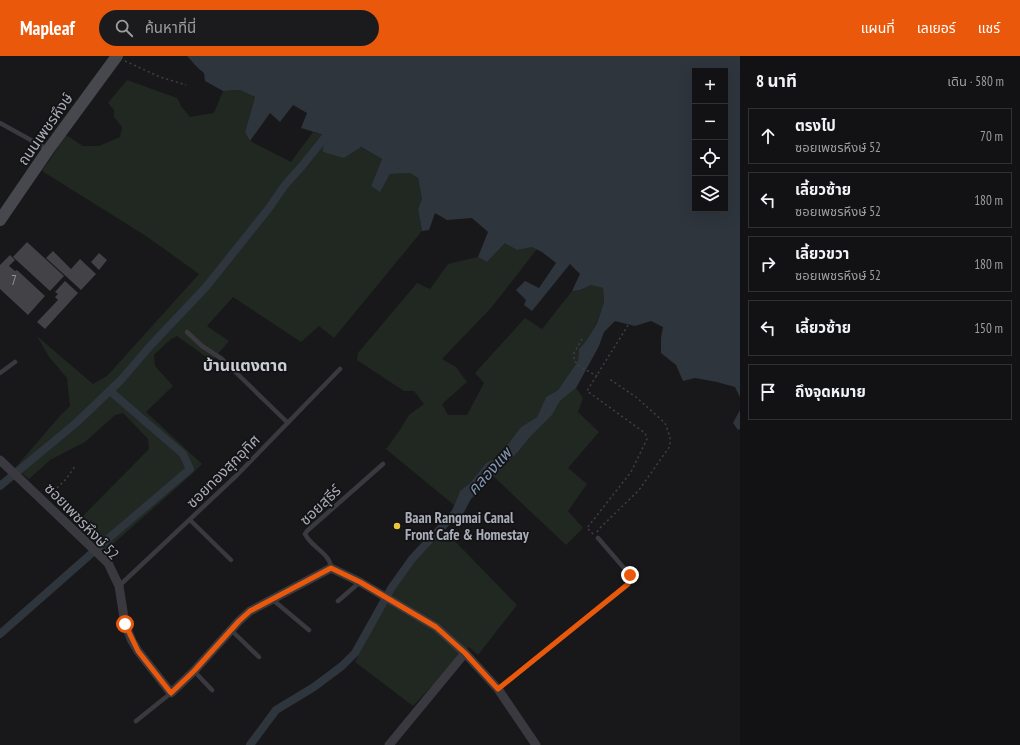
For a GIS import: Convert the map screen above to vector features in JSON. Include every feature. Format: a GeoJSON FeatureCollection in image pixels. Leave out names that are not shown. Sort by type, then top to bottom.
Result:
{"type":"FeatureCollection","features":[{"type":"Feature","properties":{"kind":"main road","name":"ถนนเพชรหึงษ์"},"geometry":{"type":"LineString","coordinates":[[0,220],[48,150],[117,56]]}},
{"type":"Feature","properties":{"kind":"street","name":"ซอยเพชรหึงษ์ 52"},"geometry":{"type":"LineString","coordinates":[[0,460],[107,562],[118,586],[125,624],[132,640],[138,651],[171,693]]}},
{"type":"Feature","properties":{"kind":"street"},"geometry":{"type":"LineString","coordinates":[[171,693],[194,671],[250,611],[331,568],[401,605],[436,627],[465,653],[498,689],[536,745]]}},
{"type":"Feature","properties":{"kind":"street"},"geometry":{"type":"LineString","coordinates":[[389,745],[465,653]]}},
{"type":"Feature","properties":{"kind":"lane"},"geometry":{"type":"LineString","coordinates":[[0,123],[48,150]]}},
{"type":"Feature","properties":{"kind":"lane"},"geometry":{"type":"LineString","coordinates":[[187,332],[202,346],[222,360],[288,423]]}},
{"type":"Feature","properties":{"kind":"lane"},"geometry":{"type":"LineString","coordinates":[[0,373],[15,362]]}},
{"type":"Feature","properties":{"kind":"lane","name":"ซอยทองสุกอุทิศ"},"geometry":{"type":"LineString","coordinates":[[118,586],[190,520],[340,370]]}},
{"type":"Feature","properties":{"kind":"lane","name":"ซอยสุธีร์"},"geometry":{"type":"LineString","coordinates":[[331,568],[330,562],[309,541],[305,534],[383,464]]}},
{"type":"Feature","properties":{"kind":"lane"},"geometry":{"type":"LineString","coordinates":[[190,520],[231,560]]}},
{"type":"Feature","properties":{"kind":"lane"},"geometry":{"type":"LineString","coordinates":[[498,689],[628,584],[630,575],[598,538]]}},
{"type":"Feature","properties":{"kind":"lane"},"geometry":{"type":"LineString","coordinates":[[338,601],[360,582]]}},
{"type":"Feature","properties":{"kind":"lane"},"geometry":{"type":"LineString","coordinates":[[272,600],[309,630]]}},
{"type":"Feature","properties":{"kind":"lane"},"geometry":{"type":"LineString","coordinates":[[231,630],[260,657]]}},
{"type":"Feature","properties":{"kind":"lane"},"geometry":{"type":"LineString","coordinates":[[194,671],[212,690]]}},
{"type":"Feature","properties":{"kind":"lane"},"geometry":{"type":"LineString","coordinates":[[136,721],[171,693]]}},
{"type":"Feature","properties":{"kind":"path"},"geometry":{"type":"LineString","coordinates":[[117,56],[125,62],[160,77],[186,85]]}},
{"type":"Feature","properties":{"kind":"path"},"geometry":{"type":"LineString","coordinates":[[598,538],[587,528],[631,472],[647,439],[644,433],[587,391],[630,322]]}},
{"type":"Feature","properties":{"kind":"path"},"geometry":{"type":"LineString","coordinates":[[582,339],[574,353],[574,360],[579,366],[597,376]]}},
{"type":"Feature","properties":{"kind":"path"},"geometry":{"type":"LineString","coordinates":[[598,538],[597,533],[599,528],[639,490],[670,446],[670,436],[665,423],[636,397],[608,378]]}},
{"type":"Feature","properties":{"kind":"path"},"geometry":{"type":"LineString","coordinates":[[44,501],[66,479],[76,466]]}},
{"type":"Feature","properties":{"kind":"shaded area"},"geometry":{"type":"Polygon","coordinates":[[[127,80],[177,98],[181,106],[190,117],[214,113],[223,91],[240,90],[255,97],[245,132],[250,141],[291,162],[313,132],[324,135],[344,158],[360,147],[382,159],[371,186],[380,191],[390,174],[410,173],[418,178],[422,199],[418,209],[422,231],[334,338],[319,326],[301,342],[233,297],[207,326],[229,341],[212,361],[177,336],[171,339],[154,355],[155,366],[173,386],[146,412],[202,464],[104,552],[75,524],[149,449],[148,439],[123,413],[115,415],[85,442],[50,460],[29,479],[15,468],[70,406],[67,378],[49,357],[37,336],[93,384],[107,376],[199,274],[146,236],[42,171],[66,135],[83,146],[99,146],[120,137],[122,127],[114,117],[114,110],[108,103],[127,80]]]}},
{"type":"Feature","properties":{"kind":"shaded area"},"geometry":{"type":"Polygon","coordinates":[[[505,242],[517,250],[532,247],[537,249],[491,308],[442,359],[456,367],[467,382],[442,404],[448,415],[467,415],[484,383],[475,373],[525,318],[542,329],[572,291],[580,290],[591,285],[603,288],[604,302],[597,322],[586,341],[579,349],[578,361],[558,390],[546,397],[537,417],[521,427],[498,457],[486,463],[471,482],[460,491],[454,505],[386,449],[409,415],[424,404],[414,391],[404,391],[357,360],[358,353],[417,283],[430,289],[448,264],[478,257],[487,262],[505,242]]]}},
{"type":"Feature","properties":{"kind":"shaded area"},"geometry":{"type":"Polygon","coordinates":[[[576,388],[583,398],[578,412],[599,432],[568,468],[587,484],[568,511],[583,528],[566,545],[493,476],[518,452],[530,437],[552,415],[560,401],[576,388]]]}},
{"type":"Feature","properties":{"kind":"shaded area"},"geometry":{"type":"Polygon","coordinates":[[[445,531],[517,605],[478,655],[469,647],[413,706],[355,662],[378,617],[409,567],[445,531]]]}},
{"type":"Feature","properties":{"kind":"water"},"geometry":{"type":"Polygon","coordinates":[[[187,56],[740,56],[740,397],[735,387],[695,378],[683,381],[676,365],[661,353],[663,327],[651,321],[635,326],[615,321],[604,332],[599,346],[576,388],[560,401],[552,415],[530,437],[518,452],[471,499],[463,514],[454,520],[448,520],[460,491],[471,482],[486,463],[498,457],[521,427],[537,417],[546,397],[558,390],[578,361],[579,349],[586,341],[597,323],[604,302],[603,288],[591,285],[580,290],[572,291],[580,274],[570,264],[532,311],[524,305],[526,300],[516,290],[525,281],[539,288],[556,263],[542,252],[532,247],[517,250],[505,243],[487,262],[478,257],[488,232],[472,218],[447,220],[435,213],[429,230],[422,231],[418,209],[422,199],[418,178],[410,173],[390,174],[380,192],[371,186],[382,159],[361,147],[344,158],[323,152],[324,135],[301,128],[307,113],[293,105],[280,122],[270,113],[250,141],[245,132],[255,97],[240,90],[223,91],[205,81],[204,73],[187,56]]]}},
{"type":"Feature","properties":{"kind":"water"},"geometry":{"type":"Polygon","coordinates":[[[740,410],[740,429],[738,430],[733,423],[740,410]]]}},
{"type":"Feature","properties":{"kind":"building"},"geometry":{"type":"Polygon","coordinates":[[[27,242],[64,276],[50,291],[13,257],[27,242]]]}},
{"type":"Feature","properties":{"kind":"building"},"geometry":{"type":"Polygon","coordinates":[[[53,251],[71,269],[80,259],[96,274],[81,290],[46,258],[53,251]]]}},
{"type":"Feature","properties":{"kind":"building"},"geometry":{"type":"Polygon","coordinates":[[[99,253],[107,260],[99,270],[91,262],[99,253]]]}},
{"type":"Feature","properties":{"kind":"building"},"geometry":{"type":"Polygon","coordinates":[[[10,255],[15,260],[9,266],[15,271],[17,270],[45,296],[28,315],[0,289],[0,265],[10,255]]]}},
{"type":"Feature","properties":{"kind":"building"},"geometry":{"type":"Polygon","coordinates":[[[65,281],[78,293],[45,329],[37,322],[58,300],[55,297],[58,294],[55,292],[65,281]]]}},
{"type":"Feature","properties":{"kind":"waterway"},"geometry":{"type":"LineString","coordinates":[[0,486],[76,423],[121,380],[151,345],[206,287],[269,208],[285,185],[330,131]]}},
{"type":"Feature","properties":{"kind":"waterway"},"geometry":{"type":"LineString","coordinates":[[0,634],[190,469],[183,454],[110,391]]}},
{"type":"Feature","properties":{"kind":"waterway","name":"คลองแพ"},"geometry":{"type":"LineString","coordinates":[[250,745],[276,710],[314,687],[342,666],[355,653],[392,587],[412,559],[455,513]]}},
{"type":"Feature","properties":{"kind":"place","name":"Baan Rangmai Canal Front Cafe & Homestay"},"geometry":{"type":"Point","coordinates":[397,526]}},
{"type":"Feature","properties":{"kind":"district","name":"บ้านแตงตาด"},"geometry":{"type":"Point","coordinates":[245,365]}},
{"type":"Feature","properties":{"kind":"route"},"geometry":{"type":"LineString","coordinates":[[125,624],[138,651],[171,693],[194,671],[239,621],[250,611],[331,568],[401,605],[436,627],[465,653],[498,689],[628,584],[630,575]]}}]}
